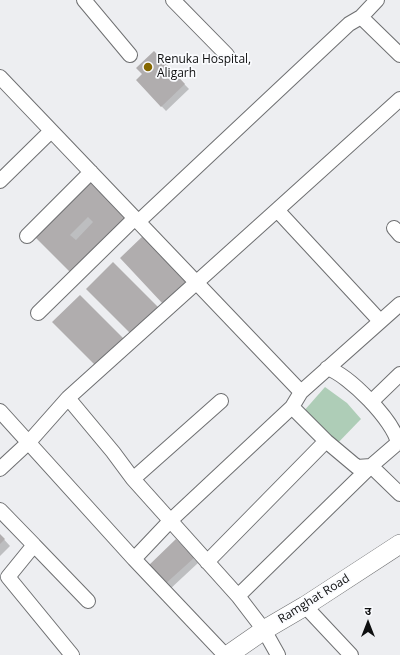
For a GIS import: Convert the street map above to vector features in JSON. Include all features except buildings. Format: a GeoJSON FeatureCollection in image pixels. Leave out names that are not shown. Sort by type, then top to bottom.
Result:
{"type":"FeatureCollection","features":[{"type":"Feature","properties":{"kind":"main road","name":"Ramghat Road"},"geometry":{"type":"LineString","coordinates":[[308,609],[400,544]]}},
{"type":"Feature","properties":{"kind":"main road","name":"Ramghat Road"},"geometry":{"type":"LineString","coordinates":[[228,655],[400,556]]}},
{"type":"Feature","properties":{"kind":"main road","name":"Ramghat Road"},"geometry":{"type":"LineString","coordinates":[[243,655],[265,634]]}},
{"type":"Feature","properties":{"kind":"street"},"geometry":{"type":"LineString","coordinates":[[84,0],[130,55]]}},
{"type":"Feature","properties":{"kind":"street"},"geometry":{"type":"LineString","coordinates":[[174,0],[227,55]]}},
{"type":"Feature","properties":{"kind":"street"},"geometry":{"type":"LineString","coordinates":[[38,313],[136,220],[349,24],[361,17],[377,0]]}},
{"type":"Feature","properties":{"kind":"street"},"geometry":{"type":"LineString","coordinates":[[361,17],[400,55]]}},
{"type":"Feature","properties":{"kind":"street"},"geometry":{"type":"LineString","coordinates":[[0,77],[301,392]]}},
{"type":"Feature","properties":{"kind":"street"},"geometry":{"type":"LineString","coordinates":[[0,469],[29,442],[68,398],[400,99]]}},
{"type":"Feature","properties":{"kind":"street"},"geometry":{"type":"LineString","coordinates":[[0,181],[51,131]]}},
{"type":"Feature","properties":{"kind":"street"},"geometry":{"type":"LineString","coordinates":[[27,236],[90,172]]}},
{"type":"Feature","properties":{"kind":"street"},"geometry":{"type":"LineString","coordinates":[[277,210],[380,321]]}},
{"type":"Feature","properties":{"kind":"street"},"geometry":{"type":"LineString","coordinates":[[134,559],[170,521],[292,407],[301,392],[400,304]]}},
{"type":"Feature","properties":{"kind":"street"},"geometry":{"type":"LineString","coordinates":[[238,596],[371,466],[399,442],[396,433],[371,402],[338,372],[327,368]]}},
{"type":"Feature","properties":{"kind":"street"},"geometry":{"type":"LineString","coordinates":[[371,402],[400,374]]}},
{"type":"Feature","properties":{"kind":"street"},"geometry":{"type":"LineString","coordinates":[[68,398],[113,452],[133,479],[238,596],[278,655]]}},
{"type":"Feature","properties":{"kind":"street"},"geometry":{"type":"LineString","coordinates":[[133,479],[221,401]]}},
{"type":"Feature","properties":{"kind":"street"},"geometry":{"type":"LineString","coordinates":[[292,407],[326,441],[357,467],[371,466],[400,494]]}},
{"type":"Feature","properties":{"kind":"street"},"geometry":{"type":"LineString","coordinates":[[0,410],[134,559],[225,655]]}},
{"type":"Feature","properties":{"kind":"street"},"geometry":{"type":"LineString","coordinates":[[207,562],[326,441]]}},
{"type":"Feature","properties":{"kind":"street"},"geometry":{"type":"LineString","coordinates":[[0,510],[88,602]]}},
{"type":"Feature","properties":{"kind":"street"},"geometry":{"type":"LineString","coordinates":[[34,545],[8,577],[72,655]]}},
{"type":"Feature","properties":{"kind":"street"},"geometry":{"type":"LineString","coordinates":[[308,609],[351,655]]}},
{"type":"Feature","properties":{"kind":"green space"},"geometry":{"type":"Polygon","coordinates":[[[325,387],[347,403],[361,419],[333,448],[303,412],[325,387]]]}},
{"type":"Feature","properties":{"kind":"place","name":"Renuka Hospital, Aligarh"},"geometry":{"type":"Point","coordinates":[148,67]}}]}
